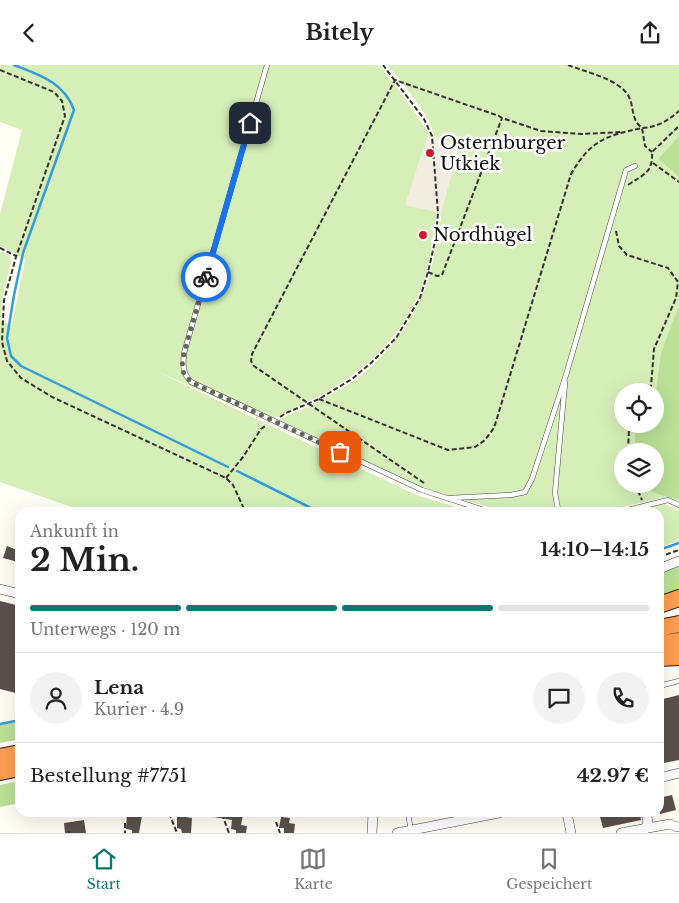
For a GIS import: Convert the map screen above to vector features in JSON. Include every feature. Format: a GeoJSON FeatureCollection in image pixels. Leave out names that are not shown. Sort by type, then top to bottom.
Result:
{"type":"FeatureCollection","features":[{"type":"Feature","properties":{"kind":"highway"},"geometry":{"type":"LineString","coordinates":[[664,603],[679,598]]}},
{"type":"Feature","properties":{"kind":"highway"},"geometry":{"type":"LineString","coordinates":[[664,627],[679,625]]}},
{"type":"Feature","properties":{"kind":"highway"},"geometry":{"type":"LineString","coordinates":[[664,643],[679,641]]}},
{"type":"Feature","properties":{"kind":"highway"},"geometry":{"type":"LineString","coordinates":[[664,658],[679,657]]}},
{"type":"Feature","properties":{"kind":"highway"},"geometry":{"type":"LineString","coordinates":[[0,757],[15,754]]}},
{"type":"Feature","properties":{"kind":"highway"},"geometry":{"type":"LineString","coordinates":[[0,772],[15,769]]}},
{"type":"Feature","properties":{"kind":"street"},"geometry":{"type":"LineString","coordinates":[[664,567],[679,561]]}},
{"type":"Feature","properties":{"kind":"street"},"geometry":{"type":"LineString","coordinates":[[0,589],[15,593]]}},
{"type":"Feature","properties":{"kind":"street"},"geometry":{"type":"LineString","coordinates":[[664,777],[679,773]]}},
{"type":"Feature","properties":{"kind":"street"},"geometry":{"type":"LineString","coordinates":[[372,833],[373,817]]}},
{"type":"Feature","properties":{"kind":"street"},"geometry":{"type":"LineString","coordinates":[[397,833],[464,817]]}},
{"type":"Feature","properties":{"kind":"street"},"geometry":{"type":"LineString","coordinates":[[568,817],[571,833]]}},
{"type":"Feature","properties":{"kind":"street"},"geometry":{"type":"LineString","coordinates":[[645,830],[648,822],[647,817]]}},
{"type":"Feature","properties":{"kind":"street"},"geometry":{"type":"LineString","coordinates":[[621,833],[670,824],[676,827]]}},
{"type":"Feature","properties":{"kind":"lane"},"geometry":{"type":"LineString","coordinates":[[267,65],[184,353],[182,367],[184,374],[191,382],[422,490],[473,507]]}},
{"type":"Feature","properties":{"kind":"lane"},"geometry":{"type":"LineString","coordinates":[[446,499],[511,495],[525,492],[532,479],[566,375],[626,170],[635,166]]}},
{"type":"Feature","properties":{"kind":"lane"},"geometry":{"type":"LineString","coordinates":[[558,507],[555,493],[566,375]]}},
{"type":"Feature","properties":{"kind":"lane"},"geometry":{"type":"LineString","coordinates":[[637,507],[668,500],[679,505]]}},
{"type":"Feature","properties":{"kind":"lane"},"geometry":{"type":"LineString","coordinates":[[664,685],[679,681]]}},
{"type":"Feature","properties":{"kind":"lane"},"geometry":{"type":"LineString","coordinates":[[409,817],[411,831]]}},
{"type":"Feature","properties":{"kind":"path"},"geometry":{"type":"LineString","coordinates":[[274,421],[286,413],[319,399],[352,379],[396,338],[420,298],[428,272],[436,237],[438,213],[432,135],[424,119],[383,65]]}},
{"type":"Feature","properties":{"kind":"path"},"geometry":{"type":"LineString","coordinates":[[568,65],[612,82],[623,88],[629,98],[633,116],[642,128],[645,146],[652,152],[653,163],[649,171],[628,185]]}},
{"type":"Feature","properties":{"kind":"path"},"geometry":{"type":"LineString","coordinates":[[0,70],[54,92],[62,101],[65,116],[16,257],[4,300],[2,342],[7,361],[21,378],[52,397],[226,478],[233,485],[243,507]]}},
{"type":"Feature","properties":{"kind":"path"},"geometry":{"type":"LineString","coordinates":[[395,80],[499,116],[502,119],[541,131],[581,134],[622,132],[658,125],[672,118],[679,111]]}},
{"type":"Feature","properties":{"kind":"path"},"geometry":{"type":"LineString","coordinates":[[395,80],[252,354],[251,361],[254,367],[425,483]]}},
{"type":"Feature","properties":{"kind":"path"},"geometry":{"type":"LineString","coordinates":[[428,272],[438,276],[442,275],[502,119]]}},
{"type":"Feature","properties":{"kind":"path"},"geometry":{"type":"LineString","coordinates":[[652,152],[679,126]]}},
{"type":"Feature","properties":{"kind":"path"},"geometry":{"type":"LineString","coordinates":[[319,399],[448,450],[462,450],[474,447],[485,440],[494,428],[571,174],[581,157],[590,147],[622,132]]}},
{"type":"Feature","properties":{"kind":"path"},"geometry":{"type":"LineString","coordinates":[[653,163],[679,182]]}},
{"type":"Feature","properties":{"kind":"path"},"geometry":{"type":"LineString","coordinates":[[616,231],[619,246],[627,255],[668,268],[679,280],[676,298],[654,349],[651,383]]}},
{"type":"Feature","properties":{"kind":"path"},"geometry":{"type":"LineString","coordinates":[[0,248],[16,257]]}},
{"type":"Feature","properties":{"kind":"path"},"geometry":{"type":"LineString","coordinates":[[226,478],[243,457],[260,429]]}},
{"type":"Feature","properties":{"kind":"path"},"geometry":{"type":"LineString","coordinates":[[639,493],[644,505]]}},
{"type":"Feature","properties":{"kind":"path"},"geometry":{"type":"LineString","coordinates":[[664,555],[679,550]]}},
{"type":"Feature","properties":{"kind":"path"},"geometry":{"type":"LineString","coordinates":[[170,817],[177,833]]}},
{"type":"Feature","properties":{"kind":"path"},"geometry":{"type":"LineString","coordinates":[[223,817],[229,833]]}},
{"type":"Feature","properties":{"kind":"path"},"geometry":{"type":"LineString","coordinates":[[276,822],[280,833]]}},
{"type":"Feature","properties":{"kind":"path"},"geometry":{"type":"LineString","coordinates":[[125,823],[125,833]]}},
{"type":"Feature","properties":{"kind":"green space"},"geometry":{"type":"Polygon","coordinates":[[[0,65],[379,65],[429,133],[434,135],[421,108],[387,65],[679,65],[679,136],[658,159],[679,177],[679,306],[661,352],[657,383],[614,383],[614,433],[635,433],[635,443],[614,443],[614,493],[658,493],[666,497],[624,507],[489,507],[422,489],[154,370],[416,495],[456,507],[72,507],[0,482],[0,251],[9,255],[11,261],[2,300],[1,321],[12,325],[25,259],[0,246],[0,214],[22,130],[0,122],[0,65]],[[437,213],[429,263],[421,289],[413,306],[392,339],[364,366],[348,378],[325,393],[274,419],[278,421],[315,403],[346,386],[374,365],[408,322],[424,290],[433,260],[441,218],[440,214],[437,213]]]}},
{"type":"Feature","properties":{"kind":"green space"},"geometry":{"type":"Polygon","coordinates":[[[679,136],[679,177],[658,159],[679,136]]]}},
{"type":"Feature","properties":{"kind":"green space"},"geometry":{"type":"Polygon","coordinates":[[[679,306],[679,500],[655,493],[664,493],[664,443],[635,443],[635,433],[664,433],[664,383],[657,383],[661,352],[679,306]]]}},
{"type":"Feature","properties":{"kind":"green space"},"geometry":{"type":"Polygon","coordinates":[[[665,504],[679,511],[679,541],[664,546],[664,507],[652,507],[665,504]]]}},
{"type":"Feature","properties":{"kind":"green space"},"geometry":{"type":"Polygon","coordinates":[[[679,567],[679,590],[664,595],[664,572],[679,567]]]}},
{"type":"Feature","properties":{"kind":"green space"},"geometry":{"type":"Polygon","coordinates":[[[15,722],[15,740],[0,743],[0,725],[15,722]]]}},
{"type":"Feature","properties":{"kind":"green space"},"geometry":{"type":"Polygon","coordinates":[[[15,782],[15,804],[0,807],[0,785],[15,782]]]}},
{"type":"Feature","properties":{"kind":"shaded area"},"geometry":{"type":"Polygon","coordinates":[[[428,134],[460,145],[441,213],[405,205],[428,134]]]}},
{"type":"Feature","properties":{"kind":"building"},"geometry":{"type":"Polygon","coordinates":[[[7,546],[15,549],[15,561],[3,558],[7,546]]]}},
{"type":"Feature","properties":{"kind":"building"},"geometry":{"type":"Polygon","coordinates":[[[0,601],[15,605],[15,693],[0,689],[0,601]]]}},
{"type":"Feature","properties":{"kind":"building"},"geometry":{"type":"Polygon","coordinates":[[[679,695],[679,760],[664,763],[664,699],[679,695]]]}},
{"type":"Feature","properties":{"kind":"building"},"geometry":{"type":"Polygon","coordinates":[[[672,795],[676,810],[664,813],[664,797],[672,795]]]}},
{"type":"Feature","properties":{"kind":"building"},"geometry":{"type":"Polygon","coordinates":[[[127,817],[142,817],[139,833],[132,833],[132,830],[126,829],[127,817]]]}},
{"type":"Feature","properties":{"kind":"building"},"geometry":{"type":"Polygon","coordinates":[[[177,817],[192,818],[191,833],[182,833],[181,829],[177,828],[177,817]]]}},
{"type":"Feature","properties":{"kind":"building"},"geometry":{"type":"Polygon","coordinates":[[[214,817],[243,817],[241,825],[247,826],[246,833],[236,833],[236,830],[231,829],[232,820],[214,817]]]}},
{"type":"Feature","properties":{"kind":"building"},"geometry":{"type":"Polygon","coordinates":[[[281,817],[290,818],[289,823],[295,824],[294,833],[284,833],[284,828],[279,828],[281,817]]]}},
{"type":"Feature","properties":{"kind":"building"},"geometry":{"type":"Polygon","coordinates":[[[600,817],[641,817],[641,820],[603,828],[600,817]]]}},
{"type":"Feature","properties":{"kind":"building"},"geometry":{"type":"Polygon","coordinates":[[[84,820],[86,833],[65,833],[64,823],[84,820]]]}},
{"type":"Feature","properties":{"kind":"waterway"},"geometry":{"type":"LineString","coordinates":[[14,65],[41,76],[57,86],[70,100],[74,110],[23,253],[7,338],[11,356],[21,366],[228,467]]}},
{"type":"Feature","properties":{"kind":"waterway"},"geometry":{"type":"LineString","coordinates":[[237,471],[309,507]]}},
{"type":"Feature","properties":{"kind":"waterway"},"geometry":{"type":"LineString","coordinates":[[664,548],[679,543]]}},
{"type":"Feature","properties":{"kind":"waterway"},"geometry":{"type":"LineString","coordinates":[[0,724],[15,721]]}},
{"type":"Feature","properties":{"kind":"way so far"},"geometry":{"type":"LineString","coordinates":[[206,277],[184,353],[182,367],[184,374],[191,382],[340,452]]}},
{"type":"Feature","properties":{"kind":"place","name":"Osternburger Utkiek"},"geometry":{"type":"Point","coordinates":[430,153]}},
{"type":"Feature","properties":{"kind":"place","name":"Nordhügel"},"geometry":{"type":"Point","coordinates":[423,235]}},
{"type":"Feature","properties":{"kind":"route"},"geometry":{"type":"LineString","coordinates":[[206,277],[250,123]]}}]}
